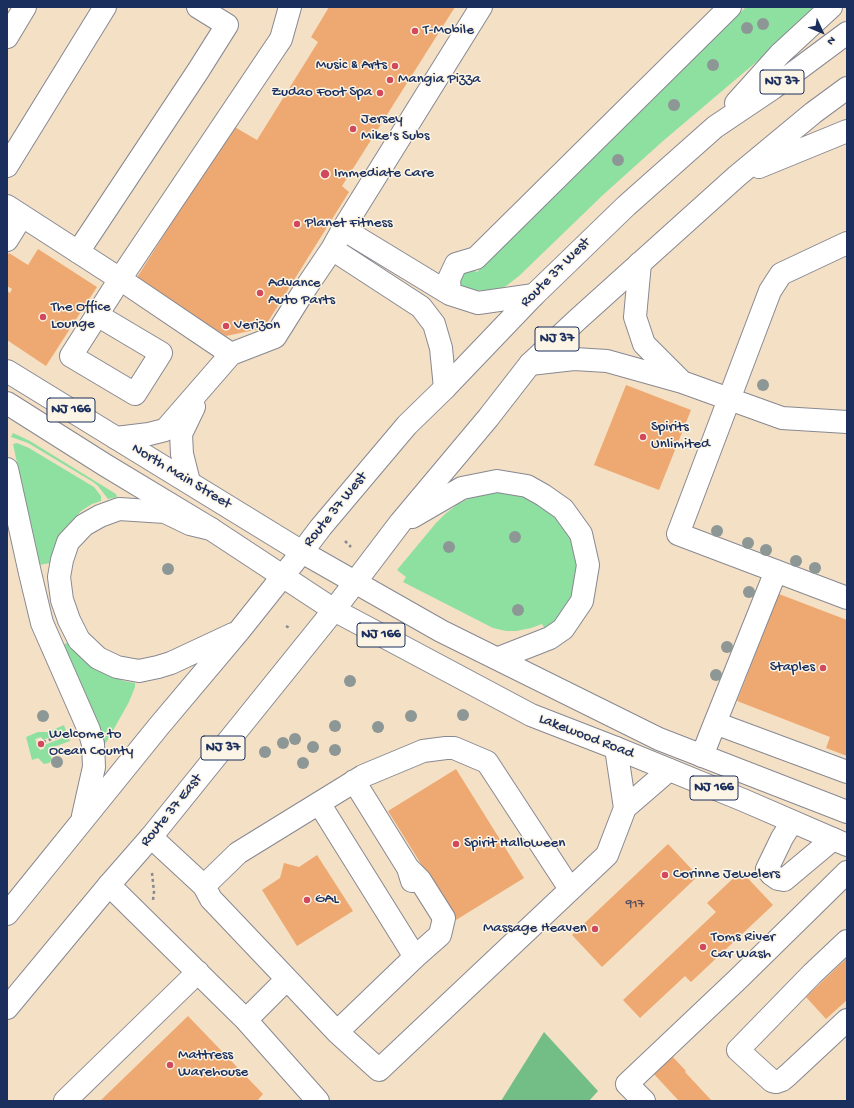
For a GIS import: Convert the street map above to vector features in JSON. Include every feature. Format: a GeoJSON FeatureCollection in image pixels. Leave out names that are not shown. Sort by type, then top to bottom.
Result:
{"type":"FeatureCollection","features":[{"type":"Feature","properties":{"kind":"main road"},"geometry":{"type":"LineString","coordinates":[[7,36],[25,7]]}},
{"type":"Feature","properties":{"kind":"main road"},"geometry":{"type":"LineString","coordinates":[[78,252],[227,25],[198,7]]}},
{"type":"Feature","properties":{"kind":"main road"},"geometry":{"type":"LineString","coordinates":[[97,315],[281,39],[290,7]]}},
{"type":"Feature","properties":{"kind":"main road"},"geometry":{"type":"LineString","coordinates":[[116,438],[149,434],[165,430],[231,354],[274,337],[332,249],[482,7]]}},
{"type":"Feature","properties":{"kind":"main road"},"geometry":{"type":"LineString","coordinates":[[450,294],[449,279],[456,264],[476,258],[730,7]]}},
{"type":"Feature","properties":{"kind":"main road"},"geometry":{"type":"LineString","coordinates":[[715,127],[780,54],[831,7]]}},
{"type":"Feature","properties":{"kind":"main road"},"geometry":{"type":"LineString","coordinates":[[7,166],[102,8]]}},
{"type":"Feature","properties":{"kind":"main road","name":"Route 37 West"},"geometry":{"type":"LineString","coordinates":[[302,552],[321,526],[407,425],[445,388],[534,295],[626,206],[715,127],[773,88],[847,33]]}},
{"type":"Feature","properties":{"kind":"main road","name":"NJ 37"},"geometry":{"type":"LineString","coordinates":[[334,610],[357,582],[400,523],[488,418],[530,364],[737,176],[813,113],[847,88]]}},
{"type":"Feature","properties":{"kind":"main road"},"geometry":{"type":"LineString","coordinates":[[737,176],[847,131]]}},
{"type":"Feature","properties":{"kind":"main road"},"geometry":{"type":"LineString","coordinates":[[7,240],[14,211],[120,279],[231,354]]}},
{"type":"Feature","properties":{"kind":"main road"},"geometry":{"type":"LineString","coordinates":[[343,229],[450,294],[478,303],[534,295]]}},
{"type":"Feature","properties":{"kind":"main road"},"geometry":{"type":"LineString","coordinates":[[847,243],[781,274],[770,291],[678,534],[847,598]]}},
{"type":"Feature","properties":{"kind":"main road"},"geometry":{"type":"LineString","coordinates":[[332,249],[421,307],[434,324],[441,348],[445,388]]}},
{"type":"Feature","properties":{"kind":"main road"},"geometry":{"type":"LineString","coordinates":[[640,263],[636,317],[644,344],[682,382]]}},
{"type":"Feature","properties":{"kind":"main road"},"geometry":{"type":"LineString","coordinates":[[530,364],[574,359],[607,361],[682,382],[782,418],[847,422]]}},
{"type":"Feature","properties":{"kind":"main road","name":"North Main Street"},"geometry":{"type":"LineString","coordinates":[[7,371],[302,552],[357,582]]}},
{"type":"Feature","properties":{"kind":"main road"},"geometry":{"type":"LineString","coordinates":[[189,482],[182,454],[181,434],[211,376]]}},
{"type":"Feature","properties":{"kind":"main road","name":"North Main Street"},"geometry":{"type":"LineString","coordinates":[[7,403],[212,529],[282,577],[334,610]]}},
{"type":"Feature","properties":{"kind":"main road"},"geometry":{"type":"LineString","coordinates":[[7,469],[42,623],[94,744],[94,767],[82,820]]}},
{"type":"Feature","properties":{"kind":"main road"},"geometry":{"type":"LineString","coordinates":[[400,523],[462,488],[497,481],[527,486],[563,509],[581,534],[588,565],[582,601],[562,628],[550,638],[499,658]]}},
{"type":"Feature","properties":{"kind":"main road"},"geometry":{"type":"LineString","coordinates":[[212,529],[190,524],[165,512],[119,508],[100,516],[84,525],[68,542],[62,560],[60,577],[62,600],[69,620],[79,640],[98,658],[117,666],[139,671],[171,663],[239,631]]}},
{"type":"Feature","properties":{"kind":"main road","name":"NJ 37"},"geometry":{"type":"LineString","coordinates":[[7,914],[82,820],[239,631],[302,552]]}},
{"type":"Feature","properties":{"kind":"main road"},"geometry":{"type":"LineString","coordinates":[[702,756],[776,571]]}},
{"type":"Feature","properties":{"kind":"main road","name":"Lakewood Road"},"geometry":{"type":"LineString","coordinates":[[357,582],[441,631],[499,658],[659,739],[847,812]]}},
{"type":"Feature","properties":{"kind":"main road","name":"Lakewood Road"},"geometry":{"type":"LineString","coordinates":[[334,610],[531,715],[743,800],[840,842]]}},
{"type":"Feature","properties":{"kind":"main road","name":"Route 37 East"},"geometry":{"type":"LineString","coordinates":[[7,1008],[109,885],[151,837],[334,610]]}},
{"type":"Feature","properties":{"kind":"main road"},"geometry":{"type":"LineString","coordinates":[[715,723],[847,772]]}},
{"type":"Feature","properties":{"kind":"main road"},"geometry":{"type":"LineString","coordinates":[[204,886],[238,853],[362,776],[423,751],[436,748],[454,748],[487,762],[570,890]]}},
{"type":"Feature","properties":{"kind":"main road"},"geometry":{"type":"LineString","coordinates":[[616,748],[625,808]]}},
{"type":"Feature","properties":{"kind":"main road"},"geometry":{"type":"LineString","coordinates":[[151,837],[204,886],[211,899],[287,979],[338,1032],[379,1070],[607,855],[625,808],[668,770]]}},
{"type":"Feature","properties":{"kind":"main road"},"geometry":{"type":"LineString","coordinates":[[338,1032],[415,957],[440,935],[444,918],[420,880],[408,868],[354,781]]}},
{"type":"Feature","properties":{"kind":"main road"},"geometry":{"type":"LineString","coordinates":[[319,803],[415,957]]}},
{"type":"Feature","properties":{"kind":"main road"},"geometry":{"type":"LineString","coordinates":[[792,822],[782,838],[767,869],[778,879],[784,880],[840,842]]}},
{"type":"Feature","properties":{"kind":"main road"},"geometry":{"type":"LineString","coordinates":[[644,1101],[627,1084],[733,984],[847,872]]}},
{"type":"Feature","properties":{"kind":"main road"},"geometry":{"type":"LineString","coordinates":[[109,885],[246,1020],[318,1101]]}},
{"type":"Feature","properties":{"kind":"main road"},"geometry":{"type":"LineString","coordinates":[[847,941],[812,974],[738,1050],[772,1081],[776,1082],[782,1080],[788,1075],[847,1020]]}},
{"type":"Feature","properties":{"kind":"main road"},"geometry":{"type":"LineString","coordinates":[[65,1101],[198,972]]}},
{"type":"Feature","properties":{"kind":"main road"},"geometry":{"type":"LineString","coordinates":[[246,1020],[287,979]]}},
{"type":"Feature","properties":{"kind":"path"},"geometry":{"type":"LineString","coordinates":[[345,541],[351,547]]}},
{"type":"Feature","properties":{"kind":"path"},"geometry":{"type":"LineString","coordinates":[[286,626],[291,629]]}},
{"type":"Feature","properties":{"kind":"path"},"geometry":{"type":"LineString","coordinates":[[43,742],[70,732]]}},
{"type":"Feature","properties":{"kind":"path"},"geometry":{"type":"LineString","coordinates":[[152,873],[154,892]]}},
{"type":"Feature","properties":{"kind":"green space"},"geometry":{"type":"Polygon","coordinates":[[[746,7],[818,7],[787,36],[663,141],[604,194],[519,276],[506,286],[493,291],[472,290],[461,285],[459,280],[460,276],[470,269],[477,272],[746,7]]]}},
{"type":"Feature","properties":{"kind":"green space"},"geometry":{"type":"Polygon","coordinates":[[[13,433],[30,441],[116,494],[117,497],[108,499],[93,482],[28,443],[11,437],[13,433]]]}},
{"type":"Feature","properties":{"kind":"green space"},"geometry":{"type":"Polygon","coordinates":[[[17,443],[29,448],[94,487],[101,496],[101,501],[92,504],[81,511],[62,532],[54,548],[50,563],[39,565],[13,444],[17,443]]]}},
{"type":"Feature","properties":{"kind":"green space"},"geometry":{"type":"Polygon","coordinates":[[[496,492],[526,496],[555,514],[571,537],[578,562],[576,589],[569,605],[555,621],[545,629],[542,624],[516,631],[506,631],[493,628],[403,582],[406,577],[397,570],[445,514],[458,504],[474,496],[496,492]]]}},
{"type":"Feature","properties":{"kind":"green space"},"geometry":{"type":"Polygon","coordinates":[[[68,642],[74,650],[95,669],[124,681],[135,683],[135,687],[129,702],[103,746],[96,719],[62,646],[68,642]]]}},
{"type":"Feature","properties":{"kind":"green space"},"geometry":{"type":"Polygon","coordinates":[[[64,725],[66,731],[43,740],[41,737],[35,739],[40,750],[44,749],[44,745],[68,736],[70,741],[51,748],[49,751],[52,760],[49,763],[44,764],[38,758],[32,760],[26,737],[38,732],[48,732],[64,725]]]}},
{"type":"Feature","properties":{"kind":"green space"},"geometry":{"type":"Polygon","coordinates":[[[544,1032],[598,1091],[589,1101],[501,1101],[544,1032]]]}},
{"type":"Feature","properties":{"kind":"building"},"geometry":{"type":"Polygon","coordinates":[[[329,7],[455,7],[342,186],[349,192],[264,328],[226,336],[136,279],[233,126],[257,140],[318,42],[311,37],[329,7]]]}},
{"type":"Feature","properties":{"kind":"building","name":"The Office Lounge"},"geometry":{"type":"Polygon","coordinates":[[[38,249],[97,287],[46,366],[7,340],[7,291],[10,293],[12,289],[7,286],[7,256],[9,253],[28,265],[38,249]]]}},
{"type":"Feature","properties":{"kind":"building","name":"Spirits Unlimited"},"geometry":{"type":"Polygon","coordinates":[[[626,385],[691,410],[659,490],[594,465],[626,385]]]}},
{"type":"Feature","properties":{"kind":"building"},"geometry":{"type":"Polygon","coordinates":[[[779,594],[847,620],[847,756],[826,748],[830,737],[737,701],[779,594]]]}},
{"type":"Feature","properties":{"kind":"building","name":"Spirit Halloween"},"geometry":{"type":"Polygon","coordinates":[[[456,769],[524,878],[456,920],[388,811],[456,769]]]}},
{"type":"Feature","properties":{"kind":"building"},"geometry":{"type":"Polygon","coordinates":[[[668,844],[698,876],[602,967],[572,935],[668,844]]]}},
{"type":"Feature","properties":{"kind":"building","name":"GAL"},"geometry":{"type":"Polygon","coordinates":[[[317,855],[353,911],[297,946],[262,890],[280,878],[284,863],[299,867],[317,855]]]}},
{"type":"Feature","properties":{"kind":"building","name":"Toms River Car Wash"},"geometry":{"type":"Polygon","coordinates":[[[741,871],[773,905],[691,982],[685,976],[640,1018],[623,1000],[716,912],[707,903],[741,871]]]}},
{"type":"Feature","properties":{"kind":"building"},"geometry":{"type":"Polygon","coordinates":[[[847,958],[847,1000],[826,1019],[806,997],[847,958]]]}},
{"type":"Feature","properties":{"kind":"building"},"geometry":{"type":"Polygon","coordinates":[[[188,1016],[263,1094],[257,1101],[100,1101],[188,1016]]]}},
{"type":"Feature","properties":{"kind":"building"},"geometry":{"type":"Polygon","coordinates":[[[671,1055],[712,1101],[679,1101],[652,1072],[671,1055]]]}},
{"type":"Feature","properties":{"kind":"place","name":"T-Mobile"},"geometry":{"type":"Point","coordinates":[415,31]}},
{"type":"Feature","properties":{"kind":"place","name":"Music & Arts"},"geometry":{"type":"Point","coordinates":[395,66]}},
{"type":"Feature","properties":{"kind":"place","name":"Mangia Pizza"},"geometry":{"type":"Point","coordinates":[390,80]}},
{"type":"Feature","properties":{"kind":"place","name":"Zudao Foot Spa"},"geometry":{"type":"Point","coordinates":[380,93]}},
{"type":"Feature","properties":{"kind":"place","name":"Jersey Mike's Subs"},"geometry":{"type":"Point","coordinates":[353,129]}},
{"type":"Feature","properties":{"kind":"place","name":"Immediate Care"},"geometry":{"type":"Point","coordinates":[325,174]}},
{"type":"Feature","properties":{"kind":"place","name":"Planet Fitness"},"geometry":{"type":"Point","coordinates":[297,224]}},
{"type":"Feature","properties":{"kind":"place","name":"Advance Auto Parts"},"geometry":{"type":"Point","coordinates":[260,293]}},
{"type":"Feature","properties":{"kind":"place","name":"The Office Lounge"},"geometry":{"type":"Point","coordinates":[43,317]}},
{"type":"Feature","properties":{"kind":"place","name":"Verizon"},"geometry":{"type":"Point","coordinates":[226,326]}},
{"type":"Feature","properties":{"kind":"place","name":"Spirits Unlimited"},"geometry":{"type":"Point","coordinates":[643,437]}},
{"type":"Feature","properties":{"kind":"place","name":"Staples"},"geometry":{"type":"Point","coordinates":[823,668]}},
{"type":"Feature","properties":{"kind":"place","name":"Welcome to Ocean County"},"geometry":{"type":"Point","coordinates":[41,744]}},
{"type":"Feature","properties":{"kind":"place","name":"Spirit Halloween"},"geometry":{"type":"Point","coordinates":[456,844]}},
{"type":"Feature","properties":{"kind":"place","name":"Corinne Jewelers"},"geometry":{"type":"Point","coordinates":[665,875]}},
{"type":"Feature","properties":{"kind":"place","name":"GAL"},"geometry":{"type":"Point","coordinates":[307,900]}},
{"type":"Feature","properties":{"kind":"place","name":"Massage Heaven"},"geometry":{"type":"Point","coordinates":[595,929]}},
{"type":"Feature","properties":{"kind":"place","name":"Toms River Car Wash"},"geometry":{"type":"Point","coordinates":[703,947]}},
{"type":"Feature","properties":{"kind":"place","name":"Mattress Warehouse"},"geometry":{"type":"Point","coordinates":[170,1065]}}]}
